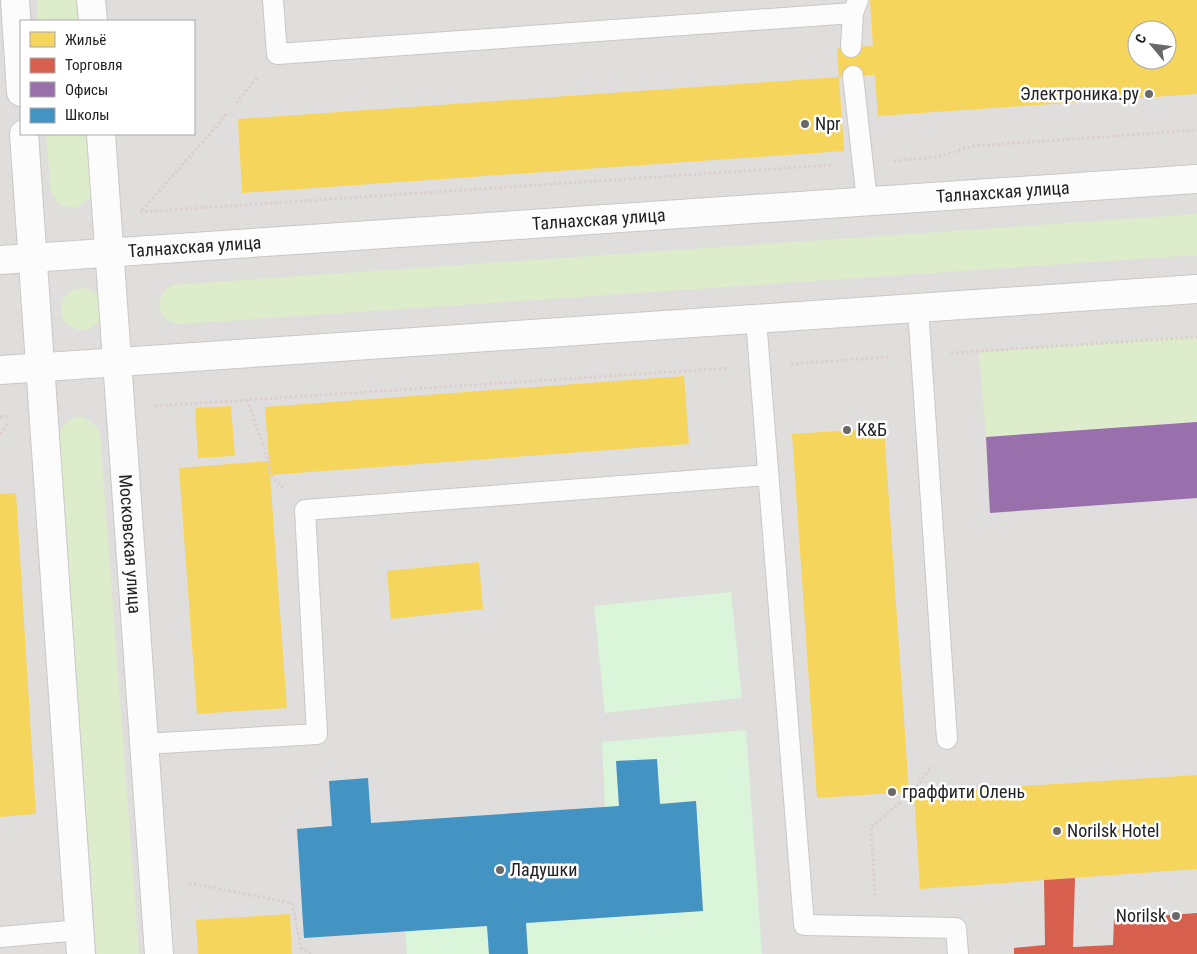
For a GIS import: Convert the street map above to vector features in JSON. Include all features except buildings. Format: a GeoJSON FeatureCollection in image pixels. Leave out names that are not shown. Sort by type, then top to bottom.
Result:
{"type":"FeatureCollection","features":[{"type":"Feature","properties":{"kind":"street"},"geometry":{"type":"LineString","coordinates":[[15,0],[20,77]]}},
{"type":"Feature","properties":{"kind":"street"},"geometry":{"type":"LineString","coordinates":[[91,0],[93,20]]}},
{"type":"Feature","properties":{"kind":"street"},"geometry":{"type":"LineString","coordinates":[[24,135],[80,942]]}},
{"type":"Feature","properties":{"kind":"street","name":"Московская улица"},"geometry":{"type":"LineString","coordinates":[[101,135],[159,954]]}},
{"type":"Feature","properties":{"kind":"street","name":"Талнахская улица"},"geometry":{"type":"LineString","coordinates":[[0,260],[1197,179]]}},
{"type":"Feature","properties":{"kind":"street"},"geometry":{"type":"LineString","coordinates":[[0,370],[1197,289]]}},
{"type":"Feature","properties":{"kind":"lane"},"geometry":{"type":"LineString","coordinates":[[273,0],[277,54],[856,6],[851,47]]}},
{"type":"Feature","properties":{"kind":"lane"},"geometry":{"type":"LineString","coordinates":[[853,76],[866,201]]}},
{"type":"Feature","properties":{"kind":"lane"},"geometry":{"type":"LineString","coordinates":[[918,308],[947,739]]}},
{"type":"Feature","properties":{"kind":"lane"},"geometry":{"type":"LineString","coordinates":[[756,319],[804,925],[956,928],[958,954]]}},
{"type":"Feature","properties":{"kind":"lane"},"geometry":{"type":"LineString","coordinates":[[144,744],[317,734],[305,510],[767,475]]}},
{"type":"Feature","properties":{"kind":"lane"},"geometry":{"type":"LineString","coordinates":[[0,937],[80,942]]}},
{"type":"Feature","properties":{"kind":"path"},"geometry":{"type":"LineString","coordinates":[[236,103],[247,90]]}},
{"type":"Feature","properties":{"kind":"path"},"geometry":{"type":"LineString","coordinates":[[227,112],[218,125],[140,212],[936,158],[974,146],[1197,130]]}},
{"type":"Feature","properties":{"kind":"path"},"geometry":{"type":"LineString","coordinates":[[120,409],[1197,337]]}},
{"type":"Feature","properties":{"kind":"path"},"geometry":{"type":"LineString","coordinates":[[247,400],[269,461]]}},
{"type":"Feature","properties":{"kind":"path"},"geometry":{"type":"LineString","coordinates":[[0,434],[13,416],[44,414]]}},
{"type":"Feature","properties":{"kind":"path"},"geometry":{"type":"LineString","coordinates":[[877,926],[871,827],[910,795],[934,763],[947,739]]}},
{"type":"Feature","properties":{"kind":"path"},"geometry":{"type":"LineString","coordinates":[[187,882],[292,903],[301,948],[311,954]]}},
{"type":"Feature","properties":{"kind":"shaded area"},"geometry":{"type":"Polygon","coordinates":[[[0,0],[1197,0],[1197,954],[0,954],[0,0]]]}},
{"type":"Feature","properties":{"kind":"green space"},"geometry":{"type":"Polygon","coordinates":[[[37,0],[78,0],[80,20],[38,20],[37,0]]]}},
{"type":"Feature","properties":{"kind":"green space"},"geometry":{"type":"Polygon","coordinates":[[[46,135],[88,135],[92,191],[89,199],[77,208],[61,206],[51,194],[46,135]]]}},
{"type":"Feature","properties":{"kind":"green space"},"geometry":{"type":"Polygon","coordinates":[[[1197,214],[1197,255],[181,324],[167,320],[162,315],[160,309],[162,296],[172,285],[1197,214]]]}},
{"type":"Feature","properties":{"kind":"green space"},"geometry":{"type":"Polygon","coordinates":[[[86,288],[94,291],[100,297],[103,309],[100,321],[94,327],[78,330],[70,327],[64,321],[61,305],[64,297],[70,291],[86,288]]]}},
{"type":"Feature","properties":{"kind":"green space"},"geometry":{"type":"Polygon","coordinates":[[[1197,336],[1197,422],[986,437],[979,352],[1197,336]]]}},
{"type":"Feature","properties":{"kind":"green space"},"geometry":{"type":"Polygon","coordinates":[[[80,417],[92,423],[100,433],[139,954],[97,954],[58,437],[66,423],[80,417]]]}},
{"type":"Feature","properties":{"kind":"green space"},"geometry":{"type":"Polygon","coordinates":[[[731,592],[742,698],[605,713],[594,606],[731,592]]]}},
{"type":"Feature","properties":{"kind":"green space"},"geometry":{"type":"Polygon","coordinates":[[[746,730],[762,954],[528,954],[526,923],[703,911],[696,801],[660,804],[657,759],[616,761],[619,806],[605,807],[602,742],[746,730]]]}},
{"type":"Feature","properties":{"kind":"green space"},"geometry":{"type":"Polygon","coordinates":[[[487,926],[489,954],[407,954],[405,931],[487,926]]]}},
{"type":"Feature","properties":{"kind":"place","name":"Электроника.ру"},"geometry":{"type":"Point","coordinates":[1149,94]}},
{"type":"Feature","properties":{"kind":"place","name":"Npr"},"geometry":{"type":"Point","coordinates":[805,124]}},
{"type":"Feature","properties":{"kind":"place","name":"К&Б"},"geometry":{"type":"Point","coordinates":[847,430]}},
{"type":"Feature","properties":{"kind":"place","name":"граффити Олень"},"geometry":{"type":"Point","coordinates":[892,792]}},
{"type":"Feature","properties":{"kind":"place","name":"Norilsk Hotel"},"geometry":{"type":"Point","coordinates":[1057,831]}},
{"type":"Feature","properties":{"kind":"place","name":"Ладушки"},"geometry":{"type":"Point","coordinates":[500,870]}},
{"type":"Feature","properties":{"kind":"place","name":"Norilsk"},"geometry":{"type":"Point","coordinates":[1176,916]}}]}
